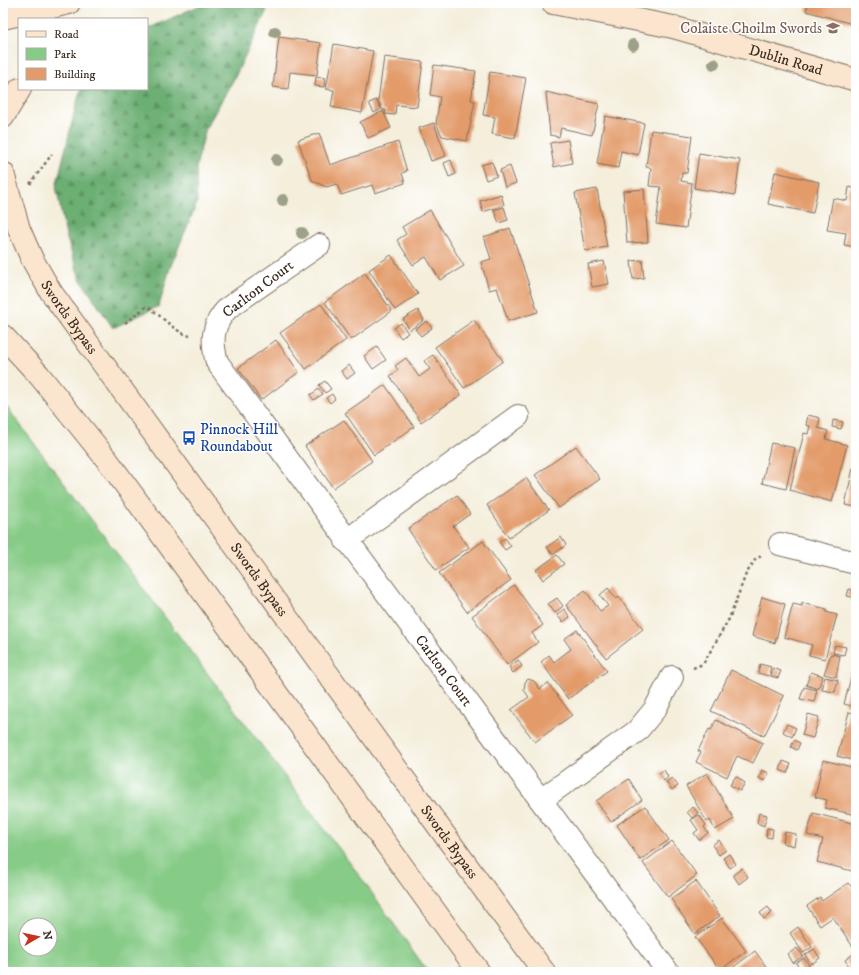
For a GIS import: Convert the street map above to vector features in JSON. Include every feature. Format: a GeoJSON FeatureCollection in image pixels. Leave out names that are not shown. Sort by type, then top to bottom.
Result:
{"type":"FeatureCollection","features":[{"type":"Feature","properties":{"kind":"main road"},"geometry":{"type":"LineString","coordinates":[[3,18],[68,3]]}},
{"type":"Feature","properties":{"kind":"main road"},"geometry":{"type":"LineString","coordinates":[[67,18],[77,3]]}},
{"type":"Feature","properties":{"kind":"main road","name":"Dublin Road"},"geometry":{"type":"LineString","coordinates":[[553,3],[673,27],[856,80]]}},
{"type":"Feature","properties":{"kind":"main road"},"geometry":{"type":"LineString","coordinates":[[3,117],[19,90]]}},
{"type":"Feature","properties":{"kind":"main road","name":"Swords Bypass"},"geometry":{"type":"LineString","coordinates":[[3,173],[19,229],[32,259],[51,292],[544,972]]}},
{"type":"Feature","properties":{"kind":"main road"},"geometry":{"type":"LineString","coordinates":[[3,336],[39,375],[108,461],[479,972]]}},
{"type":"Feature","properties":{"kind":"street","name":"Carlton Court"},"geometry":{"type":"LineString","coordinates":[[319,245],[228,308],[220,316],[215,327],[213,338],[217,362],[346,541],[542,800],[668,972]]}},
{"type":"Feature","properties":{"kind":"street"},"geometry":{"type":"LineString","coordinates":[[346,541],[518,416]]}},
{"type":"Feature","properties":{"kind":"street"},"geometry":{"type":"LineString","coordinates":[[780,544],[856,563]]}},
{"type":"Feature","properties":{"kind":"street"},"geometry":{"type":"LineString","coordinates":[[542,800],[636,731],[655,709],[672,677]]}},
{"type":"Feature","properties":{"kind":"path"},"geometry":{"type":"LineString","coordinates":[[25,190],[52,154]]}},
{"type":"Feature","properties":{"kind":"path"},"geometry":{"type":"LineString","coordinates":[[125,323],[147,306],[159,314],[172,328],[188,336],[213,338]]}},
{"type":"Feature","properties":{"kind":"path"},"geometry":{"type":"LineString","coordinates":[[672,677],[703,664],[729,619],[738,592],[750,567],[755,560],[780,544]]}},
{"type":"Feature","properties":{"kind":"green space"},"geometry":{"type":"Polygon","coordinates":[[[205,3],[228,3],[267,10],[235,77],[206,128],[196,167],[197,203],[170,268],[159,306],[113,328],[80,279],[66,236],[56,187],[79,94],[81,90],[148,90],[148,29],[205,3]]]}},
{"type":"Feature","properties":{"kind":"green space"},"geometry":{"type":"Polygon","coordinates":[[[3,402],[359,875],[428,972],[3,972],[3,402]]]}},
{"type":"Feature","properties":{"kind":"building"},"geometry":{"type":"Polygon","coordinates":[[[809,3],[856,3],[856,25],[806,11],[809,3]]]}},
{"type":"Feature","properties":{"kind":"building"},"geometry":{"type":"Polygon","coordinates":[[[279,37],[321,43],[317,75],[290,72],[288,89],[273,87],[279,37]]]}},
{"type":"Feature","properties":{"kind":"building"},"geometry":{"type":"Polygon","coordinates":[[[334,44],[373,51],[362,113],[331,107],[334,90],[326,89],[334,44]]]}},
{"type":"Feature","properties":{"kind":"building"},"geometry":{"type":"Polygon","coordinates":[[[384,57],[423,62],[417,107],[396,105],[395,115],[385,114],[386,110],[383,110],[378,101],[384,57]]]}},
{"type":"Feature","properties":{"kind":"building"},"geometry":{"type":"Polygon","coordinates":[[[434,65],[476,71],[471,100],[475,101],[467,141],[442,136],[436,123],[440,97],[430,95],[434,65]]]}},
{"type":"Feature","properties":{"kind":"building"},"geometry":{"type":"Polygon","coordinates":[[[490,72],[526,78],[515,138],[492,134],[495,117],[483,115],[490,72]]]}},
{"type":"Feature","properties":{"kind":"building"},"geometry":{"type":"Polygon","coordinates":[[[316,77],[325,78],[324,87],[315,86],[316,77]]]}},
{"type":"Feature","properties":{"kind":"building"},"geometry":{"type":"Polygon","coordinates":[[[546,92],[599,104],[592,135],[561,128],[559,137],[550,135],[546,92]]]}},
{"type":"Feature","properties":{"kind":"building"},"geometry":{"type":"Polygon","coordinates":[[[376,100],[381,109],[374,113],[369,103],[376,100]]]}},
{"type":"Feature","properties":{"kind":"building"},"geometry":{"type":"Polygon","coordinates":[[[383,111],[391,128],[368,138],[360,122],[383,111]]]}},
{"type":"Feature","properties":{"kind":"building"},"geometry":{"type":"Polygon","coordinates":[[[605,116],[644,123],[638,155],[621,151],[618,168],[597,164],[605,116]]]}},
{"type":"Feature","properties":{"kind":"building"},"geometry":{"type":"Polygon","coordinates":[[[434,123],[446,156],[431,161],[419,128],[434,123]]]}},
{"type":"Feature","properties":{"kind":"building"},"geometry":{"type":"Polygon","coordinates":[[[651,130],[692,136],[687,173],[682,173],[681,181],[692,183],[686,228],[656,224],[661,187],[649,186],[651,168],[646,167],[651,130]]]}},
{"type":"Feature","properties":{"kind":"building"},"geometry":{"type":"Polygon","coordinates":[[[319,133],[330,165],[398,142],[407,171],[402,173],[405,183],[375,193],[372,185],[341,195],[337,184],[326,187],[312,180],[298,140],[319,133]]]}},
{"type":"Feature","properties":{"kind":"building"},"geometry":{"type":"Polygon","coordinates":[[[568,140],[572,163],[554,167],[550,143],[568,140]]]}},
{"type":"Feature","properties":{"kind":"building"},"geometry":{"type":"Polygon","coordinates":[[[699,153],[740,160],[735,195],[694,188],[699,153]]]}},
{"type":"Feature","properties":{"kind":"building"},"geometry":{"type":"Polygon","coordinates":[[[451,160],[456,174],[449,177],[444,163],[451,160]]]}},
{"type":"Feature","properties":{"kind":"building"},"geometry":{"type":"Polygon","coordinates":[[[492,162],[497,176],[486,180],[481,165],[492,162]]]}},
{"type":"Feature","properties":{"kind":"building"},"geometry":{"type":"Polygon","coordinates":[[[510,166],[516,183],[505,187],[500,170],[510,166]]]}},
{"type":"Feature","properties":{"kind":"building"},"geometry":{"type":"Polygon","coordinates":[[[775,172],[819,182],[813,213],[768,204],[775,172]]]}},
{"type":"Feature","properties":{"kind":"building"},"geometry":{"type":"Polygon","coordinates":[[[849,187],[856,189],[856,247],[844,245],[846,233],[827,230],[833,198],[847,201],[849,187]]]}},
{"type":"Feature","properties":{"kind":"building"},"geometry":{"type":"Polygon","coordinates":[[[597,189],[607,247],[585,251],[575,193],[597,189]]]}},
{"type":"Feature","properties":{"kind":"building"},"geometry":{"type":"Polygon","coordinates":[[[644,189],[648,242],[627,243],[623,191],[644,189]]]}},
{"type":"Feature","properties":{"kind":"building"},"geometry":{"type":"Polygon","coordinates":[[[501,194],[504,205],[483,212],[480,201],[501,194]]]}},
{"type":"Feature","properties":{"kind":"building"},"geometry":{"type":"Polygon","coordinates":[[[504,207],[508,220],[499,223],[494,210],[504,207]]]}},
{"type":"Feature","properties":{"kind":"building"},"geometry":{"type":"Polygon","coordinates":[[[430,210],[464,266],[440,280],[426,257],[413,265],[397,240],[406,234],[402,227],[430,210]]]}},
{"type":"Feature","properties":{"kind":"building"},"geometry":{"type":"Polygon","coordinates":[[[510,228],[538,312],[508,321],[497,288],[489,290],[481,262],[491,259],[484,237],[510,228]]]}},
{"type":"Feature","properties":{"kind":"building"},"geometry":{"type":"Polygon","coordinates":[[[391,255],[418,294],[395,310],[369,270],[391,255]]]}},
{"type":"Feature","properties":{"kind":"building"},"geometry":{"type":"Polygon","coordinates":[[[642,260],[644,278],[633,279],[631,261],[642,260]]]}},
{"type":"Feature","properties":{"kind":"building"},"geometry":{"type":"Polygon","coordinates":[[[604,261],[609,284],[592,287],[588,264],[604,261]]]}},
{"type":"Feature","properties":{"kind":"building"},"geometry":{"type":"Polygon","coordinates":[[[365,273],[392,311],[351,340],[325,302],[365,273]]]}},
{"type":"Feature","properties":{"kind":"building"},"geometry":{"type":"Polygon","coordinates":[[[321,304],[346,340],[306,369],[280,333],[321,304]]]}},
{"type":"Feature","properties":{"kind":"building"},"geometry":{"type":"Polygon","coordinates":[[[418,310],[424,320],[410,330],[403,319],[418,310]]]}},
{"type":"Feature","properties":{"kind":"building"},"geometry":{"type":"Polygon","coordinates":[[[474,320],[503,361],[464,388],[435,347],[474,320]]]}},
{"type":"Feature","properties":{"kind":"building"},"geometry":{"type":"Polygon","coordinates":[[[427,321],[432,328],[421,336],[415,329],[427,321]]]}},
{"type":"Feature","properties":{"kind":"building"},"geometry":{"type":"Polygon","coordinates":[[[401,323],[408,333],[401,338],[394,328],[401,323]]]}},
{"type":"Feature","properties":{"kind":"building"},"geometry":{"type":"Polygon","coordinates":[[[276,340],[299,372],[261,400],[238,368],[276,340]]]}},
{"type":"Feature","properties":{"kind":"building"},"geometry":{"type":"Polygon","coordinates":[[[377,347],[386,360],[373,369],[364,356],[377,347]]]}},
{"type":"Feature","properties":{"kind":"building"},"geometry":{"type":"Polygon","coordinates":[[[433,355],[461,395],[421,422],[390,376],[398,370],[395,366],[406,358],[419,377],[430,369],[424,361],[433,355]]]}},
{"type":"Feature","properties":{"kind":"building"},"geometry":{"type":"Polygon","coordinates":[[[349,365],[355,373],[347,379],[341,371],[349,365]]]}},
{"type":"Feature","properties":{"kind":"building"},"geometry":{"type":"Polygon","coordinates":[[[325,381],[331,389],[325,393],[319,385],[325,381]]]}},
{"type":"Feature","properties":{"kind":"building"},"geometry":{"type":"Polygon","coordinates":[[[385,385],[414,427],[374,455],[345,413],[385,385]]]}},
{"type":"Feature","properties":{"kind":"building"},"geometry":{"type":"Polygon","coordinates":[[[319,389],[323,394],[314,400],[310,395],[319,389]]]}},
{"type":"Feature","properties":{"kind":"building"},"geometry":{"type":"Polygon","coordinates":[[[332,394],[335,399],[330,403],[326,398],[332,394]]]}},
{"type":"Feature","properties":{"kind":"building"},"geometry":{"type":"Polygon","coordinates":[[[808,415],[820,418],[818,428],[828,431],[826,439],[847,445],[832,502],[790,490],[804,433],[808,434],[810,426],[806,425],[808,415]]]}},
{"type":"Feature","properties":{"kind":"building"},"geometry":{"type":"Polygon","coordinates":[[[344,420],[372,461],[333,488],[305,446],[344,420]]]}},
{"type":"Feature","properties":{"kind":"building"},"geometry":{"type":"Polygon","coordinates":[[[833,420],[843,422],[841,429],[832,427],[833,420]]]}},
{"type":"Feature","properties":{"kind":"building"},"geometry":{"type":"Polygon","coordinates":[[[771,443],[795,448],[786,489],[762,483],[771,443]]]}},
{"type":"Feature","properties":{"kind":"building"},"geometry":{"type":"Polygon","coordinates":[[[576,446],[600,479],[559,508],[535,475],[576,446]]]}},
{"type":"Feature","properties":{"kind":"building"},"geometry":{"type":"Polygon","coordinates":[[[853,468],[856,469],[856,507],[845,505],[853,468]]]}},
{"type":"Feature","properties":{"kind":"building"},"geometry":{"type":"Polygon","coordinates":[[[526,478],[549,510],[509,538],[487,505],[526,478]]]}},
{"type":"Feature","properties":{"kind":"building"},"geometry":{"type":"Polygon","coordinates":[[[457,495],[470,514],[453,526],[469,547],[436,570],[408,529],[457,495]]]}},
{"type":"Feature","properties":{"kind":"building"},"geometry":{"type":"Polygon","coordinates":[[[561,537],[566,545],[553,555],[547,547],[561,537]]]}},
{"type":"Feature","properties":{"kind":"building"},"geometry":{"type":"Polygon","coordinates":[[[505,538],[511,546],[505,550],[499,542],[505,538]]]}},
{"type":"Feature","properties":{"kind":"building"},"geometry":{"type":"Polygon","coordinates":[[[483,541],[511,580],[467,612],[439,573],[483,541]]]}},
{"type":"Feature","properties":{"kind":"building"},"geometry":{"type":"Polygon","coordinates":[[[557,555],[564,564],[543,580],[536,570],[557,555]]]}},
{"type":"Feature","properties":{"kind":"building"},"geometry":{"type":"Polygon","coordinates":[[[514,585],[543,625],[532,633],[538,642],[507,665],[472,616],[514,585]]]}},
{"type":"Feature","properties":{"kind":"building"},"geometry":{"type":"Polygon","coordinates":[[[608,588],[616,599],[619,597],[643,629],[606,658],[566,605],[585,590],[600,611],[608,606],[600,595],[608,588]]]}},
{"type":"Feature","properties":{"kind":"building"},"geometry":{"type":"Polygon","coordinates":[[[849,589],[856,591],[856,598],[847,596],[849,589]]]}},
{"type":"Feature","properties":{"kind":"building"},"geometry":{"type":"Polygon","coordinates":[[[762,597],[785,604],[775,643],[752,636],[762,597]]]}},
{"type":"Feature","properties":{"kind":"building"},"geometry":{"type":"Polygon","coordinates":[[[557,598],[563,606],[555,613],[548,604],[557,598]]]}},
{"type":"Feature","properties":{"kind":"building"},"geometry":{"type":"Polygon","coordinates":[[[802,603],[827,609],[826,612],[837,615],[825,659],[809,655],[812,645],[784,637],[793,604],[802,606],[802,603]]]}},
{"type":"Feature","properties":{"kind":"building"},"geometry":{"type":"Polygon","coordinates":[[[564,609],[570,617],[563,622],[557,615],[564,609]]]}},
{"type":"Feature","properties":{"kind":"building"},"geometry":{"type":"Polygon","coordinates":[[[577,630],[607,671],[568,699],[541,662],[549,655],[554,662],[571,649],[564,639],[577,630]]]}},
{"type":"Feature","properties":{"kind":"building"},"geometry":{"type":"Polygon","coordinates":[[[835,645],[846,647],[844,655],[833,653],[835,645]]]}},
{"type":"Feature","properties":{"kind":"building"},"geometry":{"type":"Polygon","coordinates":[[[831,654],[840,656],[836,677],[824,674],[831,654]]]}},
{"type":"Feature","properties":{"kind":"building"},"geometry":{"type":"Polygon","coordinates":[[[518,660],[522,666],[513,673],[509,667],[518,660]]]}},
{"type":"Feature","properties":{"kind":"building"},"geometry":{"type":"Polygon","coordinates":[[[855,662],[856,663],[856,707],[844,704],[855,662]]]}},
{"type":"Feature","properties":{"kind":"building"},"geometry":{"type":"Polygon","coordinates":[[[760,664],[771,667],[769,676],[758,673],[760,664]]]}},
{"type":"Feature","properties":{"kind":"building"},"geometry":{"type":"Polygon","coordinates":[[[773,668],[781,671],[778,678],[771,676],[773,668]]]}},
{"type":"Feature","properties":{"kind":"building"},"geometry":{"type":"Polygon","coordinates":[[[731,670],[784,696],[764,736],[711,711],[731,670]]]}},
{"type":"Feature","properties":{"kind":"building"},"geometry":{"type":"Polygon","coordinates":[[[811,672],[823,676],[818,689],[806,685],[811,672]]]}},
{"type":"Feature","properties":{"kind":"building"},"geometry":{"type":"Polygon","coordinates":[[[825,677],[838,680],[835,692],[822,690],[825,677]]]}},
{"type":"Feature","properties":{"kind":"building"},"geometry":{"type":"Polygon","coordinates":[[[528,679],[534,681],[540,689],[548,683],[572,715],[535,742],[511,710],[529,697],[524,690],[525,682],[528,679]]]}},
{"type":"Feature","properties":{"kind":"building"},"geometry":{"type":"Polygon","coordinates":[[[804,687],[817,690],[814,702],[800,699],[804,687]]]}},
{"type":"Feature","properties":{"kind":"building"},"geometry":{"type":"Polygon","coordinates":[[[849,712],[856,714],[856,761],[837,756],[849,712]]]}},
{"type":"Feature","properties":{"kind":"building"},"geometry":{"type":"Polygon","coordinates":[[[808,714],[819,717],[813,738],[802,735],[808,714]]]}},
{"type":"Feature","properties":{"kind":"building"},"geometry":{"type":"Polygon","coordinates":[[[716,720],[763,743],[753,763],[737,756],[727,777],[696,762],[701,752],[698,751],[709,729],[711,730],[716,720]]]}},
{"type":"Feature","properties":{"kind":"building"},"geometry":{"type":"Polygon","coordinates":[[[787,724],[796,728],[792,737],[783,732],[787,724]]]}},
{"type":"Feature","properties":{"kind":"building"},"geometry":{"type":"Polygon","coordinates":[[[794,740],[800,743],[797,750],[791,747],[794,740]]]}},
{"type":"Feature","properties":{"kind":"building"},"geometry":{"type":"Polygon","coordinates":[[[823,760],[856,768],[856,815],[825,808],[827,800],[815,797],[823,760]]]}},
{"type":"Feature","properties":{"kind":"building"},"geometry":{"type":"Polygon","coordinates":[[[783,761],[791,764],[787,773],[780,770],[783,761]]]}},
{"type":"Feature","properties":{"kind":"building"},"geometry":{"type":"Polygon","coordinates":[[[664,770],[668,777],[664,781],[659,773],[664,770]]]}},
{"type":"Feature","properties":{"kind":"building"},"geometry":{"type":"Polygon","coordinates":[[[762,770],[769,773],[765,781],[759,778],[762,770]]]}},
{"type":"Feature","properties":{"kind":"building"},"geometry":{"type":"Polygon","coordinates":[[[707,773],[734,819],[715,830],[710,820],[707,822],[686,786],[707,773]]]}},
{"type":"Feature","properties":{"kind":"building"},"geometry":{"type":"Polygon","coordinates":[[[736,776],[745,783],[740,791],[730,785],[736,776]]]}},
{"type":"Feature","properties":{"kind":"building"},"geometry":{"type":"Polygon","coordinates":[[[672,778],[678,786],[672,790],[666,782],[672,778]]]}},
{"type":"Feature","properties":{"kind":"building"},"geometry":{"type":"Polygon","coordinates":[[[629,779],[642,800],[611,822],[596,801],[629,779]]]}},
{"type":"Feature","properties":{"kind":"building"},"geometry":{"type":"Polygon","coordinates":[[[645,806],[669,840],[640,860],[617,825],[645,806]]]}},
{"type":"Feature","properties":{"kind":"building"},"geometry":{"type":"Polygon","coordinates":[[[693,807],[698,813],[692,818],[687,812],[693,807]]]}},
{"type":"Feature","properties":{"kind":"building"},"geometry":{"type":"Polygon","coordinates":[[[759,813],[767,815],[764,826],[757,823],[759,813]]]}},
{"type":"Feature","properties":{"kind":"building"},"geometry":{"type":"Polygon","coordinates":[[[813,813],[856,824],[856,854],[852,871],[817,862],[823,839],[807,835],[813,813]]]}},
{"type":"Feature","properties":{"kind":"building"},"geometry":{"type":"Polygon","coordinates":[[[699,815],[706,825],[704,827],[708,833],[699,840],[694,833],[698,830],[691,820],[699,815]]]}},
{"type":"Feature","properties":{"kind":"building"},"geometry":{"type":"Polygon","coordinates":[[[767,828],[773,829],[772,838],[766,837],[767,828]]]}},
{"type":"Feature","properties":{"kind":"building"},"geometry":{"type":"Polygon","coordinates":[[[785,832],[796,834],[794,846],[783,843],[785,832]]]}},
{"type":"Feature","properties":{"kind":"building"},"geometry":{"type":"Polygon","coordinates":[[[719,840],[726,850],[719,855],[712,845],[719,840]]]}},
{"type":"Feature","properties":{"kind":"building"},"geometry":{"type":"Polygon","coordinates":[[[672,841],[697,875],[668,897],[643,863],[672,841]]]}},
{"type":"Feature","properties":{"kind":"building"},"geometry":{"type":"Polygon","coordinates":[[[729,854],[736,864],[730,868],[723,858],[729,854]]]}},
{"type":"Feature","properties":{"kind":"building"},"geometry":{"type":"Polygon","coordinates":[[[742,868],[748,877],[739,884],[733,875],[742,868]]]}},
{"type":"Feature","properties":{"kind":"building"},"geometry":{"type":"Polygon","coordinates":[[[696,881],[720,916],[695,934],[671,899],[696,881]]]}},
{"type":"Feature","properties":{"kind":"building"},"geometry":{"type":"Polygon","coordinates":[[[848,883],[856,892],[856,945],[853,947],[833,917],[820,926],[807,906],[820,897],[822,901],[848,883]]]}},
{"type":"Feature","properties":{"kind":"building"},"geometry":{"type":"Polygon","coordinates":[[[768,907],[772,913],[764,919],[760,913],[768,907]]]}},
{"type":"Feature","properties":{"kind":"building"},"geometry":{"type":"Polygon","coordinates":[[[722,918],[746,951],[720,970],[695,937],[722,918]]]}},
{"type":"Feature","properties":{"kind":"building"},"geometry":{"type":"Polygon","coordinates":[[[798,927],[812,947],[803,953],[790,933],[798,927]]]}},
{"type":"Feature","properties":{"kind":"building"},"geometry":{"type":"Polygon","coordinates":[[[797,948],[803,956],[793,963],[788,954],[797,948]]]}},
{"type":"Feature","properties":{"kind":"building"},"geometry":{"type":"Polygon","coordinates":[[[814,949],[820,958],[811,964],[805,955],[814,949]]]}},
{"type":"Feature","properties":{"kind":"building"},"geometry":{"type":"Polygon","coordinates":[[[755,951],[770,972],[727,972],[755,951]]]}},
{"type":"Feature","properties":{"kind":"building"},"geometry":{"type":"Polygon","coordinates":[[[856,952],[856,972],[853,972],[845,960],[856,952]]]}},
{"type":"Feature","properties":{"kind":"building"},"geometry":{"type":"Polygon","coordinates":[[[804,958],[811,968],[802,972],[796,963],[804,958]]]}},
{"type":"Feature","properties":{"kind":"place","name":"Colaiste Choilm Swords"},"geometry":{"type":"Point","coordinates":[833,28]}},
{"type":"Feature","properties":{"kind":"place","name":"Pinnock Hill Roundabout"},"geometry":{"type":"Point","coordinates":[189,438]}}]}
